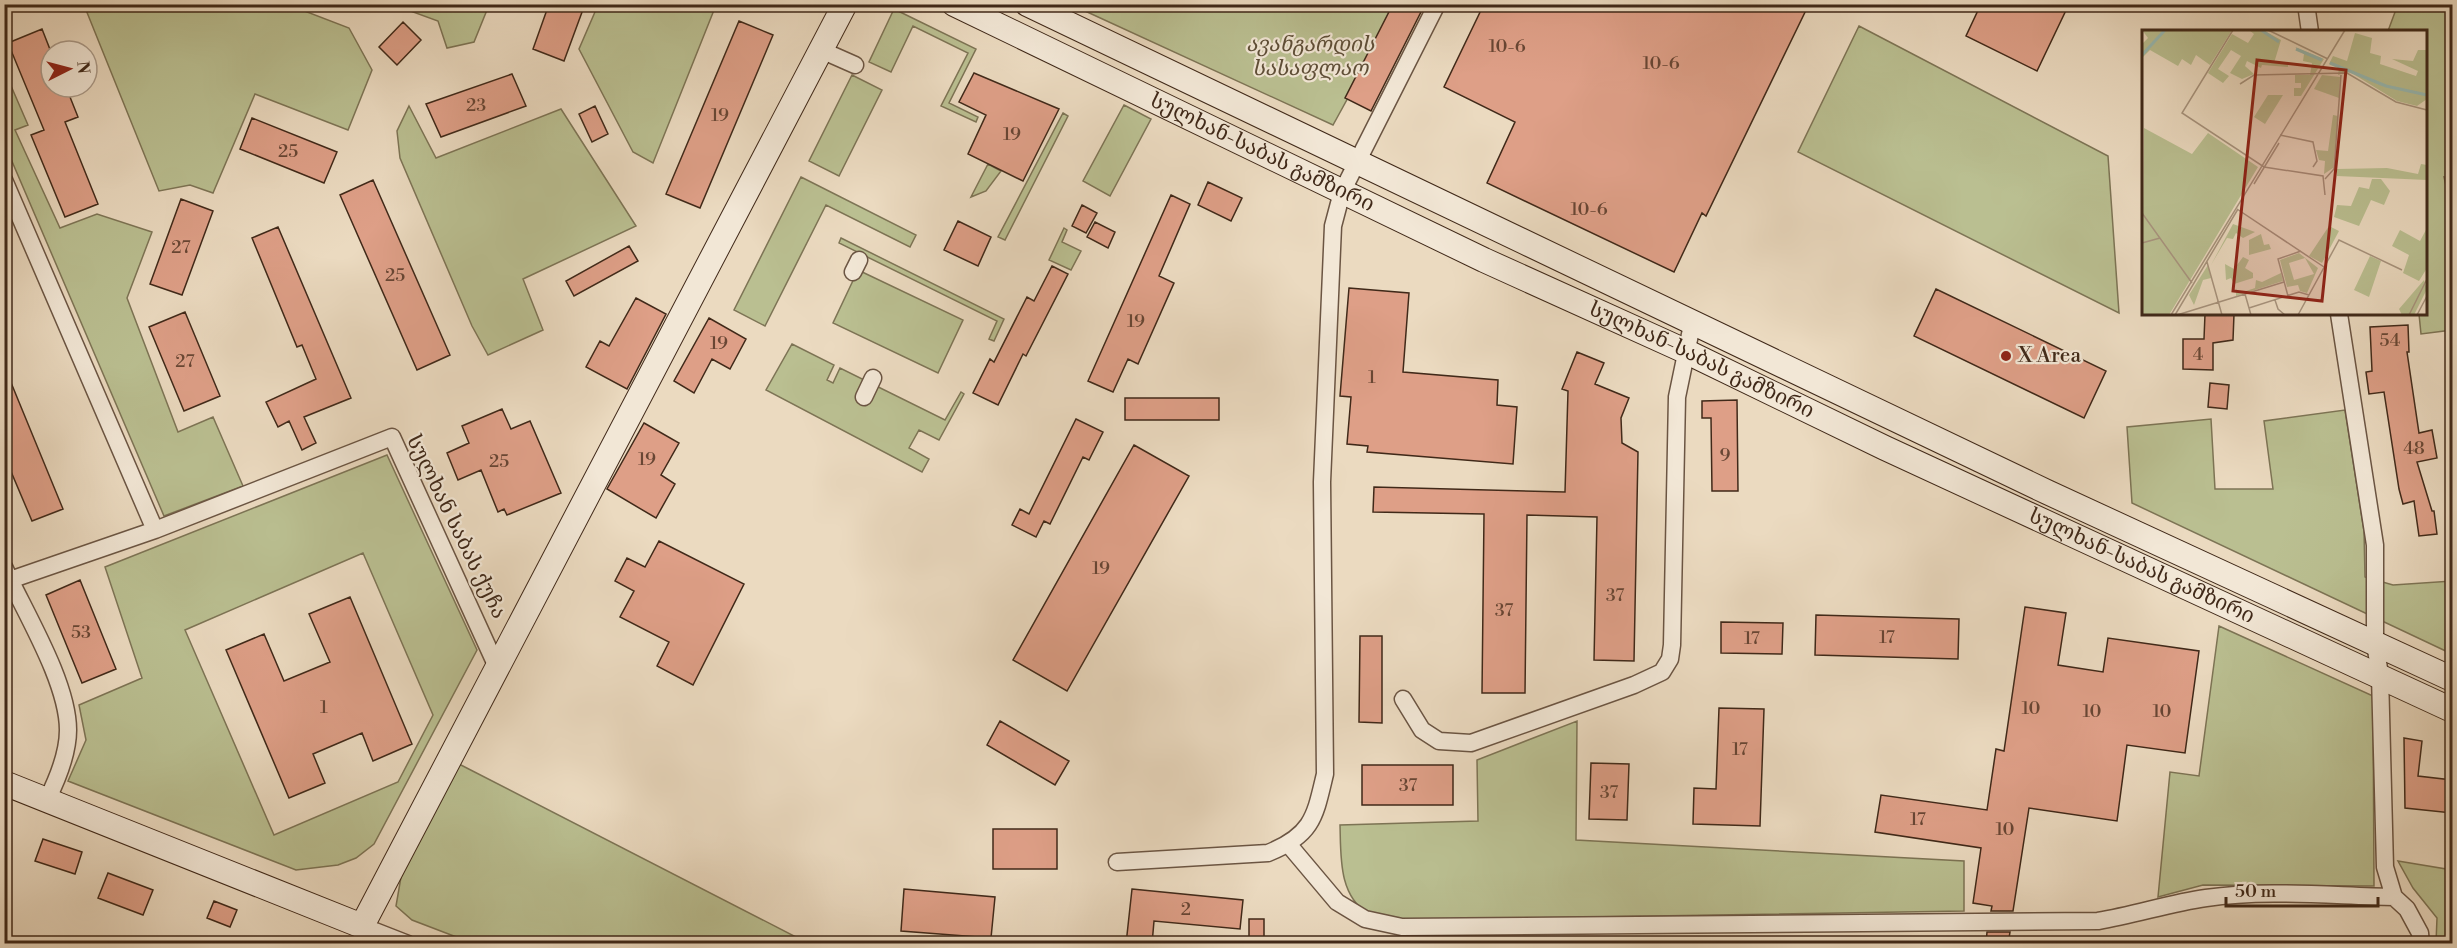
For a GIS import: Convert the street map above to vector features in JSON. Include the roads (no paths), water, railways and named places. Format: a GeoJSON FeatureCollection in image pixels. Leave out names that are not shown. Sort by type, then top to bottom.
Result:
{"type":"FeatureCollection","features":[{"type":"Feature","properties":{"kind":"main road"},"geometry":{"type":"LineString","coordinates":[[4,783],[362,926],[845,4]]}},
{"type":"Feature","properties":{"kind":"main road","name":"სულხან-საბას გამზირი"},"geometry":{"type":"LineString","coordinates":[[954,4],[1505,270],[1685,351],[1896,453],[2452,710]]}},
{"type":"Feature","properties":{"kind":"main road","name":"სულხან-საბას გამზირი"},"geometry":{"type":"LineString","coordinates":[[1027,4],[1694,320],[2047,492],[2452,679]]}},
{"type":"Feature","properties":{"kind":"street"},"geometry":{"type":"LineString","coordinates":[[1117,862],[1268,853],[1289,845],[1314,819],[1325,774],[1322,482],[1333,226],[1342,192],[1437,4]]}},
{"type":"Feature","properties":{"kind":"street"},"geometry":{"type":"LineString","coordinates":[[2306,4],[2310,30]]}},
{"type":"Feature","properties":{"kind":"street"},"geometry":{"type":"LineString","coordinates":[[821,50],[855,65]]}},
{"type":"Feature","properties":{"kind":"street"},"geometry":{"type":"LineString","coordinates":[[4,180],[155,530]]}},
{"type":"Feature","properties":{"kind":"street"},"geometry":{"type":"LineString","coordinates":[[2339,315],[2375,545],[2375,643],[2380,675],[2385,867],[2394,897],[2407,909],[2420,933],[2421,944]]}},
{"type":"Feature","properties":{"kind":"street"},"geometry":{"type":"LineString","coordinates":[[1403,699],[1422,730],[1439,741],[1471,743],[1634,685],[1662,672],[1670,659],[1672,645],[1677,397],[1685,351],[1694,320]]}},
{"type":"Feature","properties":{"kind":"street"},"geometry":{"type":"LineString","coordinates":[[864,397],[873,378]]}},
{"type":"Feature","properties":{"kind":"street","name":"სულხან საბას ქუჩა"},"geometry":{"type":"LineString","coordinates":[[7,574],[155,530],[392,437],[497,667]]}},
{"type":"Feature","properties":{"kind":"street"},"geometry":{"type":"LineString","coordinates":[[7,574],[63,700],[68,730],[61,772],[47,800]]}},
{"type":"Feature","properties":{"kind":"street"},"geometry":{"type":"LineString","coordinates":[[1289,845],[1337,902],[1365,919],[1402,927],[2098,921],[2139,914],[2204,898],[2247,894],[2394,897]]}},
{"type":"Feature","properties":{"kind":"street"},"geometry":{"type":"LineString","coordinates":[[362,926],[408,944]]}},
{"type":"Feature","properties":{"kind":"place","name":"X Area"},"geometry":{"type":"Point","coordinates":[2006,356]}},
{"type":"Feature","properties":{"kind":"park label","name":"ავანგარდის სასაფლაო"},"geometry":{"type":"Point","coordinates":[1310,57]}}]}
